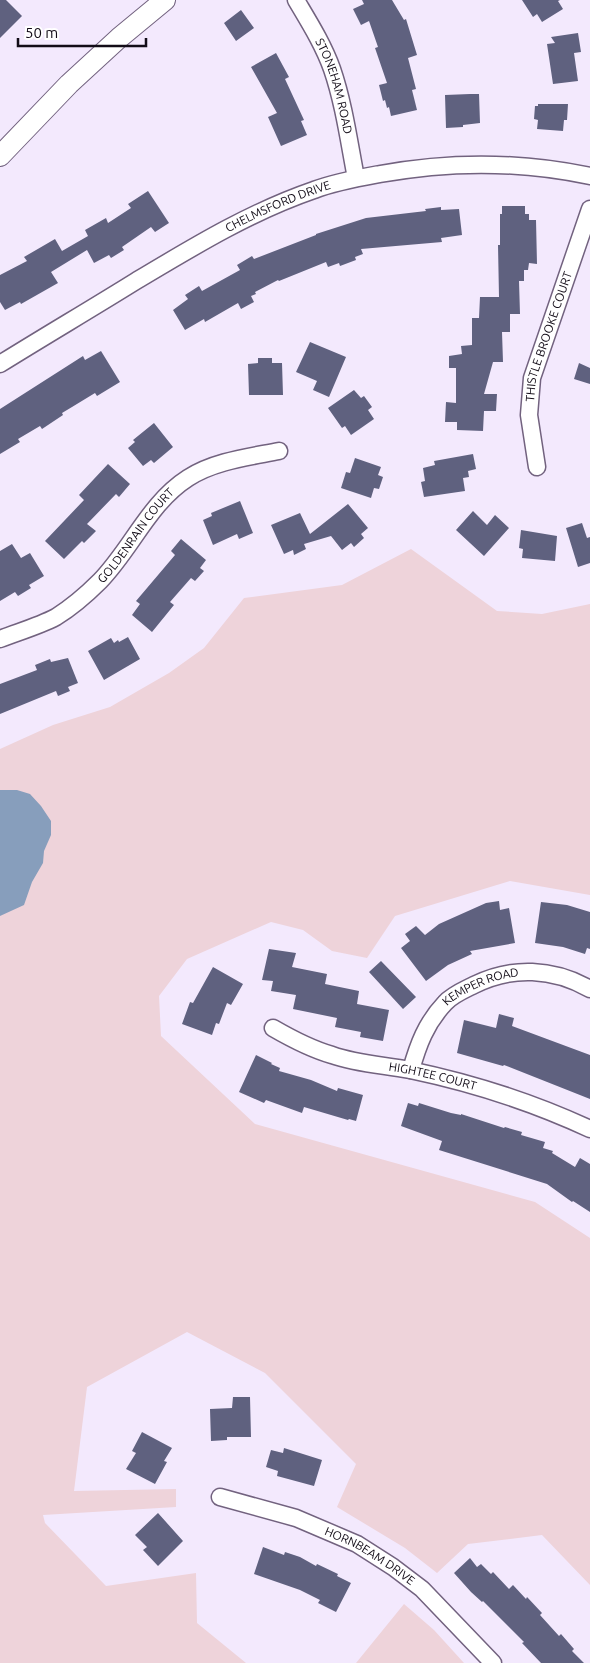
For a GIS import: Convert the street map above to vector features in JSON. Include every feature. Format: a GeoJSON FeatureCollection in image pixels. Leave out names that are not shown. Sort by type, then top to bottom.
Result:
{"type":"FeatureCollection","features":[{"type":"Feature","properties":{"kind":"street"},"geometry":{"type":"LineString","coordinates":[[0,156],[69,84],[119,38],[165,0]]}},
{"type":"Feature","properties":{"kind":"street","name":"STONEHAM ROAD"},"geometry":{"type":"LineString","coordinates":[[296,0],[318,37],[332,68],[356,178]]}},
{"type":"Feature","properties":{"kind":"street","name":"CHELMSFORD DRIVE"},"geometry":{"type":"LineString","coordinates":[[0,364],[207,238],[272,206],[315,189],[356,178],[415,168],[450,165],[507,164],[556,169],[590,176]]}},
{"type":"Feature","properties":{"kind":"street","name":"THISTLE BROOKE COURT"},"geometry":{"type":"LineString","coordinates":[[537,467],[529,415],[532,378],[590,209]]}},
{"type":"Feature","properties":{"kind":"street","name":"GOLDENRAIN COURT"},"geometry":{"type":"LineString","coordinates":[[0,639],[55,617],[82,598],[112,567],[150,513],[169,492],[189,477],[211,466],[278,451]]}},
{"type":"Feature","properties":{"kind":"street","name":"KEMPER ROAD"},"geometry":{"type":"LineString","coordinates":[[411,1070],[418,1045],[426,1028],[446,1001],[486,979],[525,971],[544,972],[564,978],[590,990]]}},
{"type":"Feature","properties":{"kind":"street","name":"HIGHTEE COURT"},"geometry":{"type":"LineString","coordinates":[[273,1028],[300,1043],[332,1056],[411,1070],[508,1095],[557,1113],[590,1129]]}},
{"type":"Feature","properties":{"kind":"street","name":"HORNBEAM DRIVE"},"geometry":{"type":"LineString","coordinates":[[220,1497],[296,1518],[357,1544],[393,1567],[422,1589],[492,1663]]}},
{"type":"Feature","properties":{"kind":"shaded area"},"geometry":{"type":"Polygon","coordinates":[[[411,549],[497,611],[542,614],[590,604],[590,895],[510,881],[395,916],[367,958],[332,951],[303,930],[271,922],[187,959],[159,996],[161,1036],[255,1124],[535,1202],[590,1238],[590,1585],[542,1535],[468,1544],[437,1573],[405,1548],[337,1507],[356,1464],[265,1373],[187,1332],[87,1387],[74,1491],[176,1489],[176,1507],[43,1515],[45,1523],[106,1586],[196,1573],[197,1623],[246,1663],[0,1663],[0,749],[53,725],[110,707],[169,673],[204,648],[244,598],[342,585],[411,549]]]}},
{"type":"Feature","properties":{"kind":"shaded area"},"geometry":{"type":"Polygon","coordinates":[[[404,1604],[434,1630],[464,1663],[356,1663],[404,1604]]]}},
{"type":"Feature","properties":{"kind":"water"},"geometry":{"type":"Polygon","coordinates":[[[0,790],[17,790],[30,794],[51,821],[51,835],[44,851],[43,863],[32,882],[24,905],[0,916],[0,790]]]}},
{"type":"Feature","properties":{"kind":"building"},"geometry":{"type":"Polygon","coordinates":[[[0,0],[6,0],[22,16],[0,38],[0,0]]]}},
{"type":"Feature","properties":{"kind":"building"},"geometry":{"type":"Polygon","coordinates":[[[362,0],[392,0],[404,20],[406,19],[417,55],[408,58],[416,89],[412,90],[417,110],[391,116],[389,107],[387,108],[385,100],[383,101],[379,85],[387,83],[375,48],[378,47],[369,21],[361,25],[353,9],[364,4],[362,0]]]}},
{"type":"Feature","properties":{"kind":"building"},"geometry":{"type":"Polygon","coordinates":[[[522,0],[560,0],[558,1],[563,9],[542,22],[537,14],[533,17],[522,0]]]}},
{"type":"Feature","properties":{"kind":"building"},"geometry":{"type":"Polygon","coordinates":[[[241,10],[254,28],[236,41],[224,23],[241,10]]]}},
{"type":"Feature","properties":{"kind":"building"},"geometry":{"type":"Polygon","coordinates":[[[578,33],[581,52],[574,53],[578,81],[553,84],[547,44],[555,43],[551,37],[578,33]]]}},
{"type":"Feature","properties":{"kind":"building"},"geometry":{"type":"Polygon","coordinates":[[[276,53],[289,77],[285,79],[304,120],[301,121],[307,135],[281,146],[268,117],[277,113],[251,67],[276,53]]]}},
{"type":"Feature","properties":{"kind":"building"},"geometry":{"type":"Polygon","coordinates":[[[479,94],[480,123],[446,128],[445,95],[479,94]]]}},
{"type":"Feature","properties":{"kind":"building"},"geometry":{"type":"Polygon","coordinates":[[[538,104],[568,104],[567,120],[564,120],[563,131],[537,129],[538,120],[534,119],[535,106],[538,106],[538,104]]]}},
{"type":"Feature","properties":{"kind":"building"},"geometry":{"type":"Polygon","coordinates":[[[148,191],[169,223],[155,232],[151,227],[122,247],[124,250],[111,258],[109,255],[94,263],[87,250],[51,272],[58,283],[21,304],[20,302],[5,310],[0,302],[0,275],[27,261],[24,257],[55,239],[62,251],[88,236],[85,230],[106,218],[108,223],[131,208],[128,204],[148,191]]]}},
{"type":"Feature","properties":{"kind":"building"},"geometry":{"type":"Polygon","coordinates":[[[502,206],[525,206],[525,214],[529,214],[529,220],[536,220],[537,264],[529,263],[528,270],[524,270],[524,281],[519,281],[520,314],[510,314],[510,332],[502,332],[503,362],[493,362],[484,394],[497,394],[496,411],[484,411],[483,431],[457,430],[457,422],[445,422],[446,402],[456,403],[456,368],[449,368],[449,356],[462,354],[461,346],[472,345],[472,318],[479,318],[480,297],[499,297],[498,245],[500,245],[500,214],[502,214],[502,206]]]}},
{"type":"Feature","properties":{"kind":"building"},"geometry":{"type":"Polygon","coordinates":[[[441,207],[441,210],[459,209],[462,235],[441,238],[442,242],[361,249],[363,254],[355,257],[356,260],[340,266],[339,263],[328,267],[326,262],[278,280],[255,292],[256,294],[251,296],[254,302],[241,309],[238,303],[205,322],[204,319],[185,330],[173,310],[188,299],[185,295],[199,286],[202,291],[240,270],[237,265],[252,256],[254,259],[316,234],[366,218],[426,211],[425,209],[441,207]]]}},
{"type":"Feature","properties":{"kind":"building"},"geometry":{"type":"Polygon","coordinates":[[[310,342],[346,357],[329,397],[313,390],[317,381],[296,372],[310,342]]]}},
{"type":"Feature","properties":{"kind":"building"},"geometry":{"type":"Polygon","coordinates":[[[101,351],[120,382],[97,396],[95,393],[62,413],[63,415],[42,429],[40,426],[18,439],[20,442],[0,454],[0,409],[83,356],[85,360],[101,351]]]}},
{"type":"Feature","properties":{"kind":"building"},"geometry":{"type":"Polygon","coordinates":[[[258,358],[272,358],[272,363],[282,363],[283,395],[249,395],[248,364],[258,363],[258,358]]]}},
{"type":"Feature","properties":{"kind":"building"},"geometry":{"type":"Polygon","coordinates":[[[579,363],[590,368],[590,384],[574,379],[579,363]]]}},
{"type":"Feature","properties":{"kind":"building"},"geometry":{"type":"Polygon","coordinates":[[[354,390],[361,398],[364,396],[372,407],[368,410],[374,419],[351,435],[345,426],[342,428],[328,408],[354,390]]]}},
{"type":"Feature","properties":{"kind":"building"},"geometry":{"type":"Polygon","coordinates":[[[154,423],[173,447],[154,463],[151,460],[143,466],[128,448],[135,442],[133,440],[154,423]]]}},
{"type":"Feature","properties":{"kind":"building"},"geometry":{"type":"Polygon","coordinates":[[[473,454],[476,469],[468,471],[469,477],[463,478],[465,491],[424,497],[421,482],[425,481],[423,468],[435,465],[434,461],[473,454]]]}},
{"type":"Feature","properties":{"kind":"building"},"geometry":{"type":"Polygon","coordinates":[[[355,458],[381,467],[378,475],[383,477],[379,489],[374,488],[371,498],[341,488],[346,472],[350,473],[355,458]]]}},
{"type":"Feature","properties":{"kind":"building"},"geometry":{"type":"Polygon","coordinates":[[[108,464],[130,484],[119,497],[116,494],[87,524],[96,531],[84,543],[82,541],[64,559],[45,541],[84,500],[79,495],[108,464]]]}},
{"type":"Feature","properties":{"kind":"building"},"geometry":{"type":"Polygon","coordinates":[[[240,501],[253,533],[239,539],[237,534],[213,545],[203,520],[212,516],[211,513],[240,501]]]}},
{"type":"Feature","properties":{"kind":"building"},"geometry":{"type":"Polygon","coordinates":[[[348,504],[368,528],[361,534],[364,538],[354,547],[351,543],[342,550],[331,536],[304,544],[306,549],[294,555],[293,550],[284,554],[271,525],[300,513],[310,534],[348,504]]]}},
{"type":"Feature","properties":{"kind":"building"},"geometry":{"type":"Polygon","coordinates":[[[473,511],[487,525],[495,515],[509,528],[484,556],[456,530],[473,511]]]}},
{"type":"Feature","properties":{"kind":"building"},"geometry":{"type":"Polygon","coordinates":[[[582,523],[587,538],[590,537],[590,563],[578,567],[566,528],[582,523]]]}},
{"type":"Feature","properties":{"kind":"building"},"geometry":{"type":"Polygon","coordinates":[[[521,530],[557,536],[555,561],[522,558],[523,549],[519,548],[521,530]]]}},
{"type":"Feature","properties":{"kind":"building"},"geometry":{"type":"Polygon","coordinates":[[[181,539],[206,560],[200,568],[204,571],[195,581],[191,578],[170,602],[174,605],[152,632],[132,615],[140,604],[136,601],[175,555],[171,551],[181,539]]]}},
{"type":"Feature","properties":{"kind":"building"},"geometry":{"type":"Polygon","coordinates":[[[12,544],[21,558],[30,553],[44,576],[29,585],[31,588],[18,596],[15,592],[0,601],[0,551],[12,544]]]}},
{"type":"Feature","properties":{"kind":"building"},"geometry":{"type":"Polygon","coordinates":[[[128,637],[140,659],[104,680],[88,651],[111,638],[114,643],[128,637]]]}},
{"type":"Feature","properties":{"kind":"building"},"geometry":{"type":"Polygon","coordinates":[[[68,658],[78,683],[68,687],[70,691],[58,696],[56,691],[0,714],[0,684],[37,670],[35,665],[50,659],[51,662],[68,658]]]}},
{"type":"Feature","properties":{"kind":"building"},"geometry":{"type":"Polygon","coordinates":[[[499,901],[500,910],[509,908],[515,943],[470,951],[472,954],[448,965],[426,981],[401,948],[410,941],[405,934],[416,926],[425,935],[439,924],[486,903],[499,901]]]}},
{"type":"Feature","properties":{"kind":"building"},"geometry":{"type":"Polygon","coordinates":[[[541,902],[567,905],[590,912],[590,949],[587,948],[585,954],[563,947],[535,943],[541,902]]]}},
{"type":"Feature","properties":{"kind":"building"},"geometry":{"type":"Polygon","coordinates":[[[269,949],[296,953],[292,967],[327,974],[325,984],[359,991],[357,1004],[389,1010],[383,1041],[360,1037],[361,1032],[335,1027],[337,1018],[293,1009],[296,995],[271,991],[273,981],[262,980],[269,949]]]}},
{"type":"Feature","properties":{"kind":"building"},"geometry":{"type":"Polygon","coordinates":[[[381,961],[416,997],[403,1009],[369,972],[381,961]]]}},
{"type":"Feature","properties":{"kind":"building"},"geometry":{"type":"Polygon","coordinates":[[[213,967],[243,984],[231,1005],[227,1003],[219,1024],[216,1023],[212,1035],[182,1024],[190,1002],[193,1003],[213,967]]]}},
{"type":"Feature","properties":{"kind":"building"},"geometry":{"type":"Polygon","coordinates":[[[499,1014],[514,1018],[512,1026],[590,1055],[590,1099],[504,1065],[457,1053],[464,1020],[496,1028],[499,1014]]]}},
{"type":"Feature","properties":{"kind":"building"},"geometry":{"type":"Polygon","coordinates":[[[256,1055],[280,1068],[279,1071],[311,1080],[337,1091],[338,1088],[363,1095],[356,1121],[304,1107],[302,1113],[266,1100],[264,1103],[239,1092],[256,1055]]]}},
{"type":"Feature","properties":{"kind":"building"},"geometry":{"type":"Polygon","coordinates":[[[408,1103],[418,1106],[419,1103],[522,1132],[521,1135],[545,1142],[543,1148],[553,1151],[552,1153],[575,1167],[580,1158],[590,1164],[590,1212],[547,1184],[439,1150],[442,1141],[401,1126],[408,1103]]]}},
{"type":"Feature","properties":{"kind":"building"},"geometry":{"type":"Polygon","coordinates":[[[233,1397],[250,1397],[251,1437],[227,1437],[227,1440],[211,1441],[210,1409],[232,1408],[233,1397]]]}},
{"type":"Feature","properties":{"kind":"building"},"geometry":{"type":"Polygon","coordinates":[[[142,1432],[172,1448],[164,1461],[167,1462],[155,1484],[126,1469],[136,1453],[132,1451],[142,1432]]]}},
{"type":"Feature","properties":{"kind":"building"},"geometry":{"type":"Polygon","coordinates":[[[284,1448],[322,1460],[314,1486],[277,1476],[278,1471],[266,1467],[271,1450],[283,1453],[284,1448]]]}},
{"type":"Feature","properties":{"kind":"building"},"geometry":{"type":"Polygon","coordinates":[[[158,1513],[183,1541],[158,1566],[143,1550],[147,1547],[135,1535],[158,1513]]]}},
{"type":"Feature","properties":{"kind":"building"},"geometry":{"type":"Polygon","coordinates":[[[263,1547],[284,1555],[285,1552],[300,1557],[316,1566],[317,1564],[338,1574],[337,1576],[351,1583],[336,1612],[318,1603],[320,1600],[300,1590],[254,1574],[263,1547]]]}},
{"type":"Feature","properties":{"kind":"building"},"geometry":{"type":"Polygon","coordinates":[[[470,1558],[477,1567],[481,1564],[491,1574],[493,1572],[509,1589],[513,1585],[526,1599],[527,1597],[542,1613],[540,1615],[559,1636],[561,1634],[574,1649],[572,1651],[584,1663],[541,1663],[522,1643],[524,1642],[483,1601],[471,1592],[454,1573],[470,1558]]]}}]}
